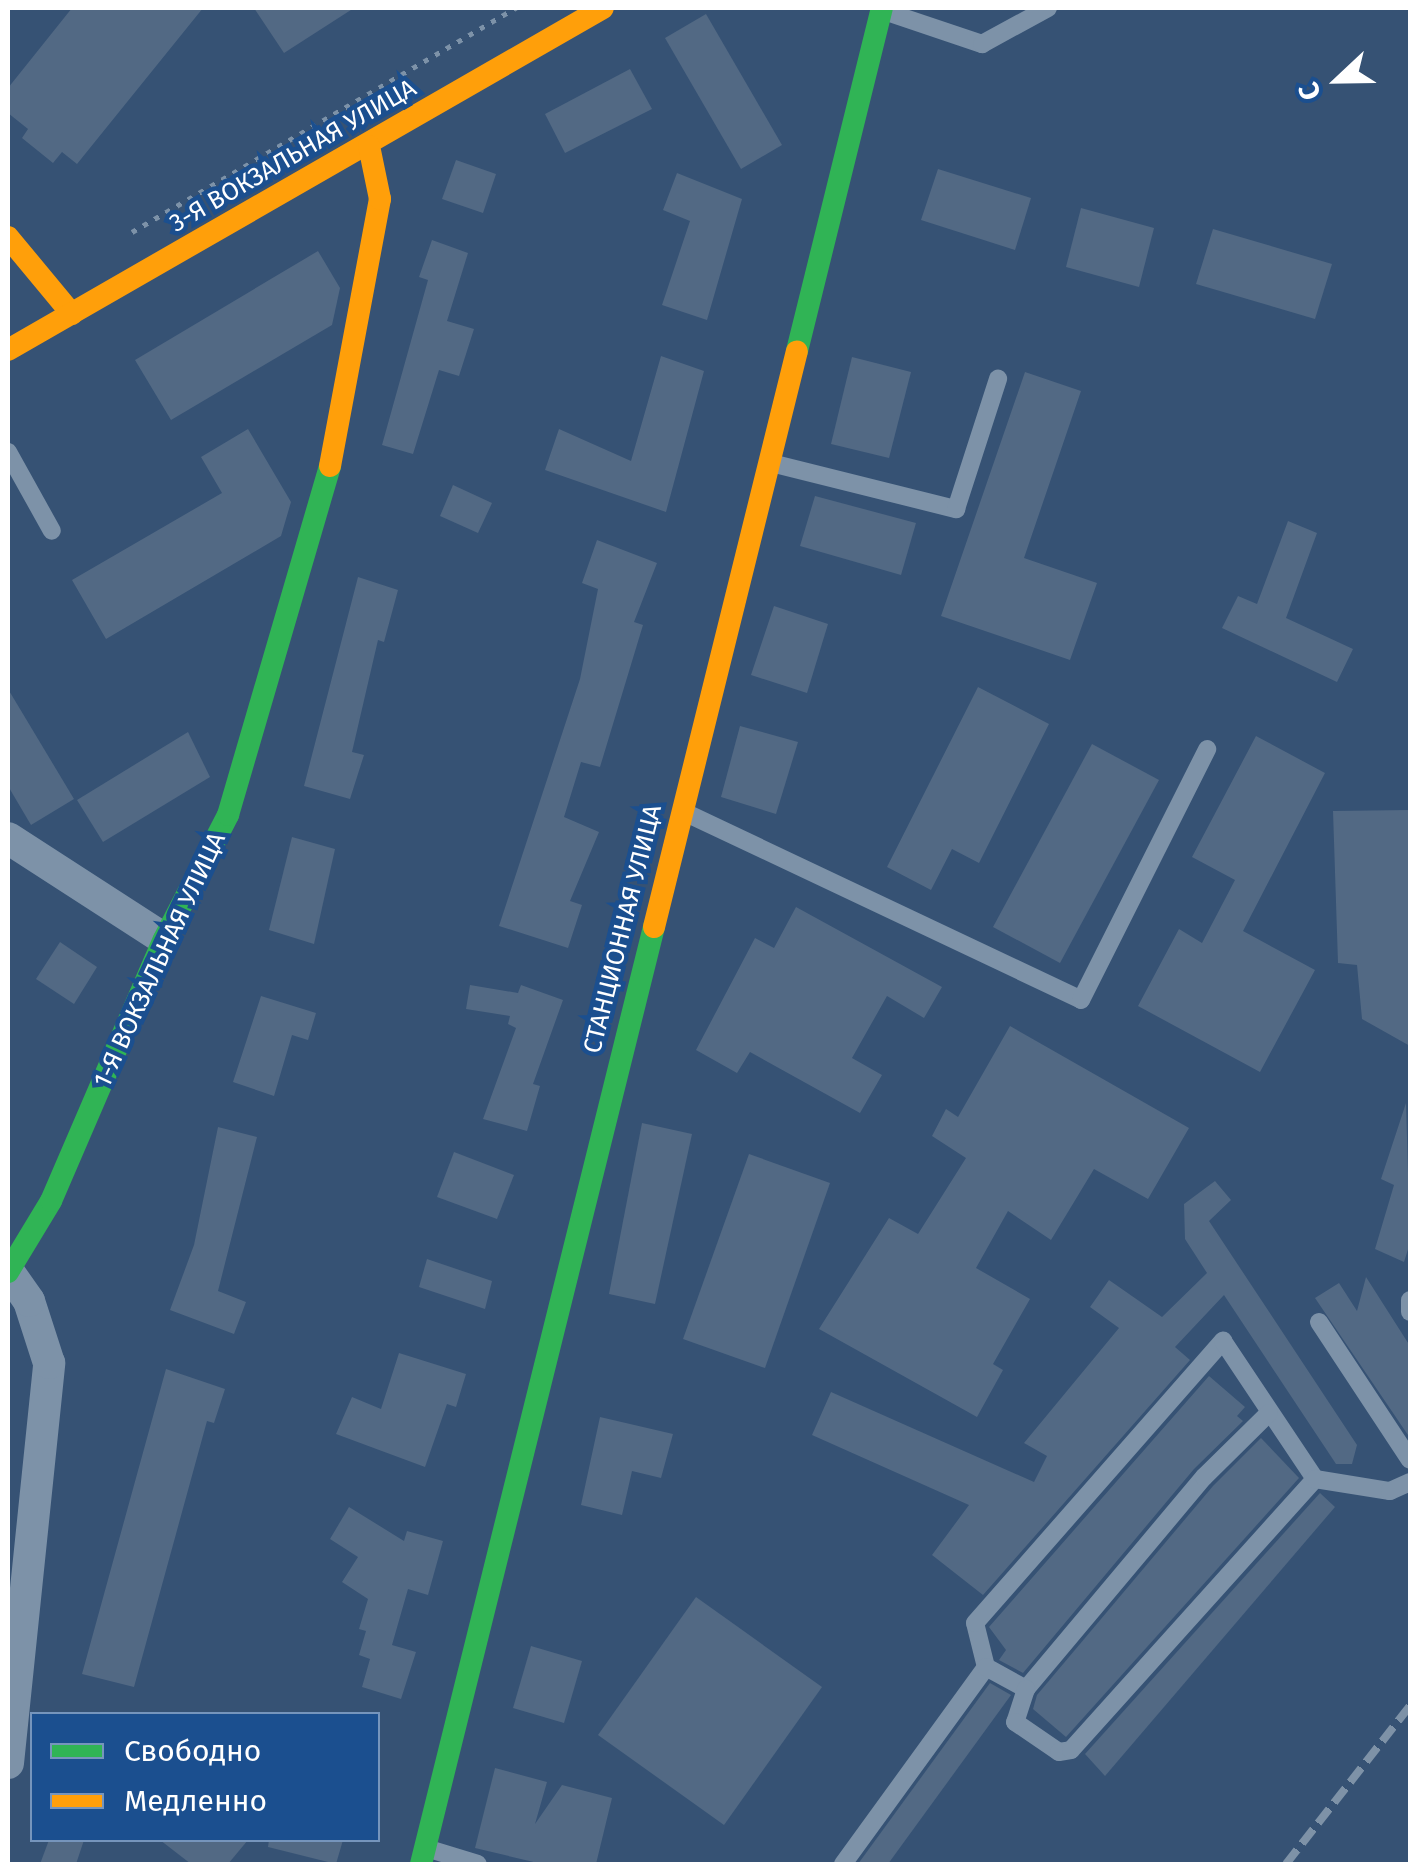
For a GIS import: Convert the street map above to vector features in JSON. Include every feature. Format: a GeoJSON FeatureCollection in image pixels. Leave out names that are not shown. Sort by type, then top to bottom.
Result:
{"type":"FeatureCollection","features":[{"type":"Feature","properties":{"kind":"street","name":"3-Я ВОКЗАЛЬНАЯ УЛИЦА"},"geometry":{"type":"LineString","coordinates":[[8,350],[369,146],[603,8]]}},
{"type":"Feature","properties":{"kind":"street","name":"СТАНЦИОННАЯ УЛИЦА"},"geometry":{"type":"LineString","coordinates":[[424,1856],[881,8]]}},
{"type":"Feature","properties":{"kind":"street","name":"1-Я ВОКЗАЛЬНАЯ УЛИЦА"},"geometry":{"type":"LineString","coordinates":[[8,1763],[49,1362],[29,1301],[8,1270],[51,1201],[164,939],[228,815],[329,470],[380,200],[369,146]]}},
{"type":"Feature","properties":{"kind":"street"},"geometry":{"type":"LineString","coordinates":[[8,236],[72,314]]}},
{"type":"Feature","properties":{"kind":"street"},"geometry":{"type":"LineString","coordinates":[[8,838],[164,939]]}},
{"type":"Feature","properties":{"kind":"lane"},"geometry":{"type":"LineString","coordinates":[[881,8],[982,44],[1048,8]]}},
{"type":"Feature","properties":{"kind":"lane"},"geometry":{"type":"LineString","coordinates":[[766,461],[956,509],[998,379]]}},
{"type":"Feature","properties":{"kind":"lane"},"geometry":{"type":"LineString","coordinates":[[8,452],[52,531]]}},
{"type":"Feature","properties":{"kind":"lane"},"geometry":{"type":"LineString","coordinates":[[680,810],[1081,1000],[1207,749]]}},
{"type":"Feature","properties":{"kind":"lane"},"geometry":{"type":"LineString","coordinates":[[1410,1300],[1410,1312]]}},
{"type":"Feature","properties":{"kind":"lane"},"geometry":{"type":"LineString","coordinates":[[1318,1322],[1410,1460]]}},
{"type":"Feature","properties":{"kind":"lane"},"geometry":{"type":"LineString","coordinates":[[1026,1689],[986,1667],[975,1623],[1223,1341],[1315,1479],[1390,1491],[1410,1482]]}},
{"type":"Feature","properties":{"kind":"lane"},"geometry":{"type":"LineString","coordinates":[[1269,1414],[1204,1477],[1026,1689],[1015,1722],[1059,1752],[1081,1745],[1315,1479]]}},
{"type":"Feature","properties":{"kind":"lane"},"geometry":{"type":"LineString","coordinates":[[843,1864],[986,1667]]}},
{"type":"Feature","properties":{"kind":"lane"},"geometry":{"type":"LineString","coordinates":[[424,1856],[478,1864]]}},
{"type":"Feature","properties":{"kind":"path"},"geometry":{"type":"LineString","coordinates":[[116,241],[516,8]]}},
{"type":"Feature","properties":{"kind":"building"},"geometry":{"type":"Polygon","coordinates":[[[72,8],[203,8],[77,164],[62,152],[53,163],[22,138],[28,129],[8,113],[8,88],[72,8]]]}},
{"type":"Feature","properties":{"kind":"building"},"geometry":{"type":"Polygon","coordinates":[[[254,8],[354,8],[284,53],[254,8]]]}},
{"type":"Feature","properties":{"kind":"building"},"geometry":{"type":"Polygon","coordinates":[[[706,14],[782,145],[741,169],[665,38],[706,14]]]}},
{"type":"Feature","properties":{"kind":"building"},"geometry":{"type":"Polygon","coordinates":[[[630,69],[652,109],[565,153],[545,114],[630,69]]]}},
{"type":"Feature","properties":{"kind":"building"},"geometry":{"type":"Polygon","coordinates":[[[456,160],[496,174],[483,213],[442,199],[456,160]]]}},
{"type":"Feature","properties":{"kind":"building"},"geometry":{"type":"Polygon","coordinates":[[[938,169],[1031,198],[1015,250],[921,220],[938,169]]]}},
{"type":"Feature","properties":{"kind":"building"},"geometry":{"type":"Polygon","coordinates":[[[677,173],[742,199],[707,320],[662,305],[690,221],[663,210],[677,173]]]}},
{"type":"Feature","properties":{"kind":"building"},"geometry":{"type":"Polygon","coordinates":[[[1081,208],[1154,228],[1139,287],[1066,267],[1081,208]]]}},
{"type":"Feature","properties":{"kind":"building"},"geometry":{"type":"Polygon","coordinates":[[[1213,229],[1332,264],[1315,319],[1196,284],[1213,229]]]}},
{"type":"Feature","properties":{"kind":"building"},"geometry":{"type":"Polygon","coordinates":[[[432,240],[468,253],[447,321],[474,329],[459,376],[439,370],[413,454],[382,445],[428,280],[419,277],[432,240]]]}},
{"type":"Feature","properties":{"kind":"building"},"geometry":{"type":"Polygon","coordinates":[[[318,251],[340,288],[332,325],[171,420],[135,360],[318,251]]]}},
{"type":"Feature","properties":{"kind":"building"},"geometry":{"type":"Polygon","coordinates":[[[661,356],[704,371],[666,512],[545,470],[559,429],[631,461],[661,356]]]}},
{"type":"Feature","properties":{"kind":"building"},"geometry":{"type":"Polygon","coordinates":[[[852,357],[911,372],[889,458],[831,444],[852,357]]]}},
{"type":"Feature","properties":{"kind":"building"},"geometry":{"type":"Polygon","coordinates":[[[1025,372],[1081,391],[1024,558],[1097,583],[1070,660],[941,616],[1025,372]]]}},
{"type":"Feature","properties":{"kind":"building"},"geometry":{"type":"Polygon","coordinates":[[[248,429],[291,502],[281,536],[106,639],[72,580],[222,493],[201,457],[248,429]]]}},
{"type":"Feature","properties":{"kind":"building"},"geometry":{"type":"Polygon","coordinates":[[[453,485],[492,503],[478,533],[440,516],[453,485]]]}},
{"type":"Feature","properties":{"kind":"building"},"geometry":{"type":"Polygon","coordinates":[[[815,496],[916,523],[901,575],[800,546],[815,496]]]}},
{"type":"Feature","properties":{"kind":"building"},"geometry":{"type":"Polygon","coordinates":[[[1288,521],[1317,533],[1286,618],[1353,649],[1337,682],[1222,628],[1238,596],[1257,604],[1288,521]]]}},
{"type":"Feature","properties":{"kind":"building"},"geometry":{"type":"Polygon","coordinates":[[[597,540],[657,563],[634,622],[643,625],[600,767],[581,762],[564,817],[599,832],[570,901],[582,905],[568,948],[499,926],[580,679],[598,589],[582,583],[597,540]]]}},
{"type":"Feature","properties":{"kind":"building"},"geometry":{"type":"Polygon","coordinates":[[[358,577],[398,590],[384,642],[378,640],[352,752],[364,755],[350,799],[304,786],[358,577]]]}},
{"type":"Feature","properties":{"kind":"building"},"geometry":{"type":"Polygon","coordinates":[[[774,606],[828,624],[807,693],[751,675],[774,606]]]}},
{"type":"Feature","properties":{"kind":"building"},"geometry":{"type":"Polygon","coordinates":[[[978,687],[1049,724],[979,863],[952,849],[931,890],[887,867],[978,687]]]}},
{"type":"Feature","properties":{"kind":"building"},"geometry":{"type":"Polygon","coordinates":[[[8,689],[74,799],[31,825],[8,786],[8,689]]]}},
{"type":"Feature","properties":{"kind":"building"},"geometry":{"type":"Polygon","coordinates":[[[740,726],[798,742],[776,814],[721,797],[740,726]]]}},
{"type":"Feature","properties":{"kind":"building"},"geometry":{"type":"Polygon","coordinates":[[[188,732],[210,777],[103,842],[77,800],[188,732]]]}},
{"type":"Feature","properties":{"kind":"building"},"geometry":{"type":"Polygon","coordinates":[[[1256,736],[1325,773],[1243,931],[1315,970],[1260,1072],[1138,1006],[1179,929],[1202,943],[1235,880],[1192,857],[1256,736]]]}},
{"type":"Feature","properties":{"kind":"building"},"geometry":{"type":"Polygon","coordinates":[[[1092,744],[1159,780],[1060,963],[993,927],[1092,744]]]}},
{"type":"Feature","properties":{"kind":"building"},"geometry":{"type":"Polygon","coordinates":[[[1410,810],[1410,1046],[1362,1019],[1357,965],[1338,963],[1333,811],[1410,810]]]}},
{"type":"Feature","properties":{"kind":"building"},"geometry":{"type":"Polygon","coordinates":[[[292,837],[335,849],[314,944],[269,930],[292,837]]]}},
{"type":"Feature","properties":{"kind":"building"},"geometry":{"type":"Polygon","coordinates":[[[796,907],[942,987],[924,1018],[887,996],[852,1058],[882,1075],[860,1113],[750,1052],[737,1073],[696,1050],[755,938],[774,948],[796,907]]]}},
{"type":"Feature","properties":{"kind":"building"},"geometry":{"type":"Polygon","coordinates":[[[60,942],[97,967],[74,1004],[36,979],[60,942]]]}},
{"type":"Feature","properties":{"kind":"building"},"geometry":{"type":"Polygon","coordinates":[[[470,985],[518,993],[521,985],[563,1000],[533,1084],[540,1086],[527,1131],[483,1119],[516,1028],[508,1024],[510,1016],[466,1009],[470,985]]]}},
{"type":"Feature","properties":{"kind":"building"},"geometry":{"type":"Polygon","coordinates":[[[261,996],[316,1013],[308,1040],[292,1035],[274,1096],[233,1082],[261,996]]]}},
{"type":"Feature","properties":{"kind":"building"},"geometry":{"type":"Polygon","coordinates":[[[1010,1026],[1189,1128],[1148,1199],[1094,1169],[1051,1240],[1008,1211],[976,1268],[1030,1299],[993,1364],[1003,1370],[977,1417],[819,1329],[889,1218],[918,1234],[966,1158],[932,1136],[946,1109],[958,1117],[1010,1026]]]}},
{"type":"Feature","properties":{"kind":"building"},"geometry":{"type":"Polygon","coordinates":[[[1406,1103],[1410,1243],[1404,1262],[1375,1249],[1394,1185],[1381,1179],[1406,1103]]]}},
{"type":"Feature","properties":{"kind":"building"},"geometry":{"type":"Polygon","coordinates":[[[642,1123],[692,1134],[655,1304],[609,1294],[642,1123]]]}},
{"type":"Feature","properties":{"kind":"building"},"geometry":{"type":"Polygon","coordinates":[[[218,1127],[257,1137],[218,1291],[246,1302],[234,1334],[170,1310],[194,1245],[218,1127]]]}},
{"type":"Feature","properties":{"kind":"building"},"geometry":{"type":"Polygon","coordinates":[[[454,1152],[514,1175],[497,1219],[437,1197],[454,1152]]]}},
{"type":"Feature","properties":{"kind":"building"},"geometry":{"type":"Polygon","coordinates":[[[749,1154],[830,1183],[765,1368],[683,1339],[749,1154]]]}},
{"type":"Feature","properties":{"kind":"building"},"geometry":{"type":"Polygon","coordinates":[[[1215,1181],[1231,1200],[1209,1221],[1357,1445],[1352,1464],[1336,1464],[1224,1295],[1175,1347],[1190,1360],[983,1595],[932,1555],[969,1505],[812,1435],[831,1392],[1034,1482],[1047,1456],[1024,1443],[1119,1328],[1090,1307],[1109,1280],[1162,1317],[1207,1273],[1185,1239],[1184,1204],[1215,1181]]]}},
{"type":"Feature","properties":{"kind":"building"},"geometry":{"type":"Polygon","coordinates":[[[427,1259],[492,1281],[485,1309],[419,1287],[427,1259]]]}},
{"type":"Feature","properties":{"kind":"building"},"geometry":{"type":"Polygon","coordinates":[[[1366,1277],[1410,1346],[1410,1438],[1315,1298],[1339,1283],[1357,1311],[1366,1277]]]}},
{"type":"Feature","properties":{"kind":"building"},"geometry":{"type":"Polygon","coordinates":[[[399,1353],[466,1374],[456,1407],[447,1404],[425,1467],[336,1434],[352,1397],[381,1409],[399,1353]]]}},
{"type":"Feature","properties":{"kind":"building"},"geometry":{"type":"Polygon","coordinates":[[[166,1369],[225,1389],[214,1423],[207,1421],[134,1687],[82,1674],[166,1369]]]}},
{"type":"Feature","properties":{"kind":"building"},"geometry":{"type":"Polygon","coordinates":[[[1209,1376],[1245,1407],[1237,1416],[1243,1421],[1194,1469],[1023,1673],[999,1660],[1006,1650],[989,1627],[1209,1376]]]}},
{"type":"Feature","properties":{"kind":"building"},"geometry":{"type":"Polygon","coordinates":[[[600,1417],[673,1434],[661,1478],[632,1471],[622,1515],[581,1505],[600,1417]]]}},
{"type":"Feature","properties":{"kind":"building"},"geometry":{"type":"Polygon","coordinates":[[[1261,1438],[1299,1478],[1066,1737],[1033,1709],[1037,1695],[1213,1486],[1261,1438]]]}},
{"type":"Feature","properties":{"kind":"building"},"geometry":{"type":"Polygon","coordinates":[[[1320,1493],[1335,1507],[1105,1776],[1085,1754],[1320,1493]]]}},
{"type":"Feature","properties":{"kind":"building"},"geometry":{"type":"Polygon","coordinates":[[[349,1507],[404,1541],[407,1531],[443,1541],[428,1595],[408,1589],[392,1645],[416,1652],[401,1699],[362,1687],[370,1659],[359,1655],[366,1631],[359,1629],[368,1599],[342,1582],[358,1557],[330,1539],[349,1507]]]}},
{"type":"Feature","properties":{"kind":"building"},"geometry":{"type":"Polygon","coordinates":[[[696,1597],[822,1687],[724,1825],[598,1735],[696,1597]]]}},
{"type":"Feature","properties":{"kind":"building"},"geometry":{"type":"Polygon","coordinates":[[[531,1646],[582,1661],[564,1723],[513,1708],[531,1646]]]}},
{"type":"Feature","properties":{"kind":"building"},"geometry":{"type":"Polygon","coordinates":[[[990,1683],[1011,1695],[888,1864],[858,1864],[990,1683]]]}},
{"type":"Feature","properties":{"kind":"building"},"geometry":{"type":"Polygon","coordinates":[[[495,1768],[547,1782],[535,1824],[562,1785],[612,1798],[596,1864],[542,1864],[475,1848],[495,1768]]]}},
{"type":"Feature","properties":{"kind":"building"},"geometry":{"type":"Polygon","coordinates":[[[48,1842],[83,1842],[76,1864],[40,1864],[48,1842]]]}},
{"type":"Feature","properties":{"kind":"building"},"geometry":{"type":"Polygon","coordinates":[[[163,1842],[246,1842],[228,1864],[191,1864],[163,1842]]]}},
{"type":"Feature","properties":{"kind":"building"},"geometry":{"type":"Polygon","coordinates":[[[269,1842],[342,1842],[336,1864],[268,1847],[269,1842]]]}},
{"type":"Feature","properties":{"kind":"railway"},"geometry":{"type":"LineString","coordinates":[[1286,1864],[1410,1706]]}},
{"type":"Feature","properties":{"kind":"traffic: fast"},"geometry":{"type":"LineString","coordinates":[[797,351],[882,8]]}},
{"type":"Feature","properties":{"kind":"traffic: fast"},"geometry":{"type":"LineString","coordinates":[[8,1272],[51,1201],[164,939],[228,815],[330,466]]}},
{"type":"Feature","properties":{"kind":"traffic: fast"},"geometry":{"type":"LineString","coordinates":[[421,1864],[654,927]]}},
{"type":"Feature","properties":{"kind":"traffic: slow"},"geometry":{"type":"LineString","coordinates":[[8,350],[603,8]]}},
{"type":"Feature","properties":{"kind":"traffic: slow"},"geometry":{"type":"LineString","coordinates":[[330,466],[380,199],[369,146]]}},
{"type":"Feature","properties":{"kind":"traffic: slow"},"geometry":{"type":"LineString","coordinates":[[8,237],[72,314]]}},
{"type":"Feature","properties":{"kind":"traffic: slow"},"geometry":{"type":"LineString","coordinates":[[654,927],[797,351]]}}]}
